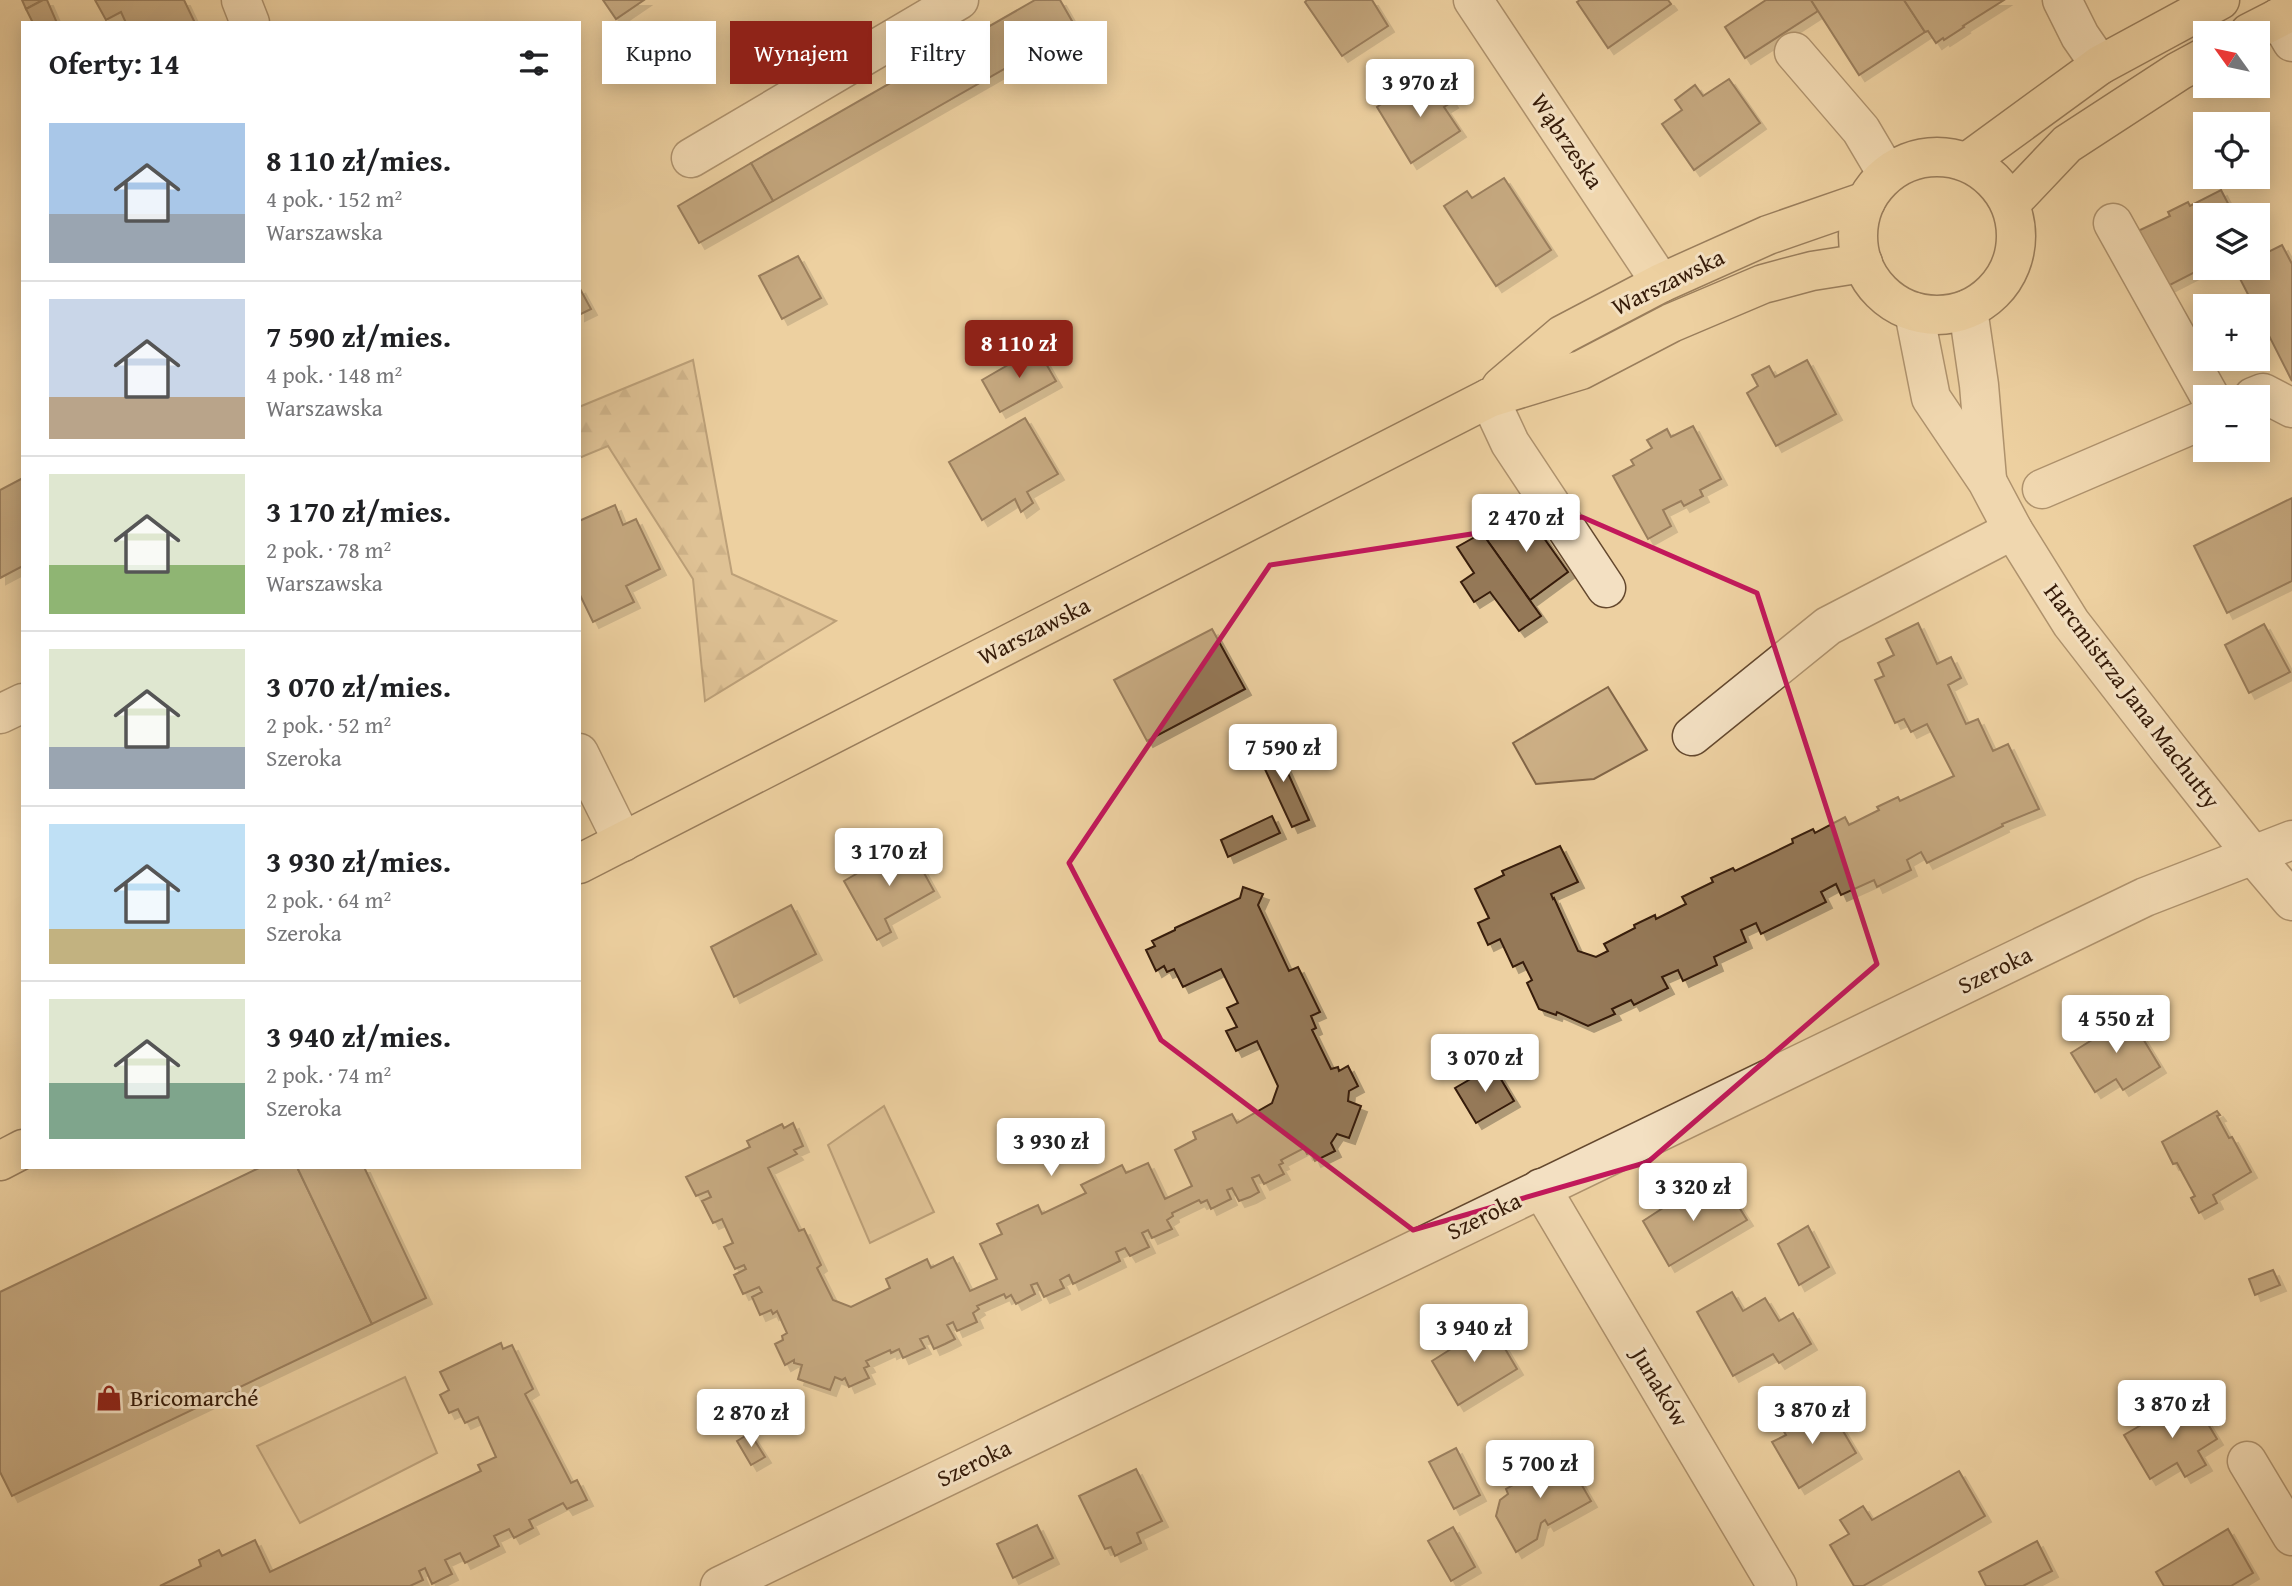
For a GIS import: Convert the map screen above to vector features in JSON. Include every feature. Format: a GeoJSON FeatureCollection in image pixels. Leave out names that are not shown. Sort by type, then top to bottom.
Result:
{"type":"FeatureCollection","features":[{"type":"Feature","properties":{"kind":"main road"},"geometry":{"type":"LineString","coordinates":[[1967,162],[2100,65],[2217,1]]}},
{"type":"Feature","properties":{"kind":"main road"},"geometry":{"type":"LineString","coordinates":[[2010,204],[2067,144],[2193,63]]}},
{"type":"Feature","properties":{"kind":"main road"},"geometry":{"type":"LineString","coordinates":[[1939,157],[1967,162],[1992,179],[2010,204],[2016,234],[2011,265],[1994,291],[1968,309],[1942,315],[1914,312],[1892,302],[1874,285],[1863,263],[1858,242],[1859,221],[1877,188],[1912,161],[1939,157]]}},
{"type":"Feature","properties":{"kind":"main road","name":"Warszawska"},"geometry":{"type":"LineString","coordinates":[[1489,398],[1562,335],[1661,283],[1877,188]]}},
{"type":"Feature","properties":{"kind":"main road","name":"Warszawska"},"geometry":{"type":"LineString","coordinates":[[581,863],[1489,398],[1581,370],[1671,323],[1763,284],[1812,271],[1863,263]]}},
{"type":"Feature","properties":{"kind":"main road"},"geometry":{"type":"LineString","coordinates":[[0,1161],[21,1150]]}},
{"type":"Feature","properties":{"kind":"street"},"geometry":{"type":"LineString","coordinates":[[241,0],[249,21]]}},
{"type":"Feature","properties":{"kind":"street"},"geometry":{"type":"LineString","coordinates":[[691,158],[959,0]]}},
{"type":"Feature","properties":{"kind":"street","name":"Wąbrzeska"},"geometry":{"type":"LineString","coordinates":[[1473,0],[1661,283]]}},
{"type":"Feature","properties":{"kind":"street"},"geometry":{"type":"LineString","coordinates":[[2062,0],[2080,36],[2100,65]]}},
{"type":"Feature","properties":{"kind":"street"},"geometry":{"type":"LineString","coordinates":[[1794,52],[1861,130],[1877,188]]}},
{"type":"Feature","properties":{"kind":"street"},"geometry":{"type":"LineString","coordinates":[[2113,223],[2203,385]]}},
{"type":"Feature","properties":{"kind":"street","name":"Harcmistrza Jana Machutty"},"geometry":{"type":"LineString","coordinates":[[1968,309],[1979,385],[1987,481]]}},
{"type":"Feature","properties":{"kind":"street","name":"Harcmistrza Jana Machutty"},"geometry":{"type":"LineString","coordinates":[[1914,312],[1931,398],[1987,481],[2012,530],[2071,623],[2292,901]]}},
{"type":"Feature","properties":{"kind":"street"},"geometry":{"type":"LineString","coordinates":[[2270,397],[2292,408]]}},
{"type":"Feature","properties":{"kind":"street"},"geometry":{"type":"LineString","coordinates":[[1489,398],[1510,443],[1606,588]]}},
{"type":"Feature","properties":{"kind":"street"},"geometry":{"type":"LineString","coordinates":[[2042,489],[2193,424]]}},
{"type":"Feature","properties":{"kind":"street"},"geometry":{"type":"LineString","coordinates":[[1692,736],[1828,626],[2012,530]]}},
{"type":"Feature","properties":{"kind":"street"},"geometry":{"type":"LineString","coordinates":[[0,714],[21,704]]}},
{"type":"Feature","properties":{"kind":"street"},"geometry":{"type":"LineString","coordinates":[[581,757],[623,842]]}},
{"type":"Feature","properties":{"kind":"street","name":"Szeroka"},"geometry":{"type":"LineString","coordinates":[[720,1586],[766,1576],[1541,1188],[2145,897],[2292,840]]}},
{"type":"Feature","properties":{"kind":"street","name":"Junaków"},"geometry":{"type":"LineString","coordinates":[[1541,1188],[1777,1586]]}},
{"type":"Feature","properties":{"kind":"street"},"geometry":{"type":"LineString","coordinates":[[2248,1461],[2292,1536]]}},
{"type":"Feature","properties":{"kind":"highlighted area"},"geometry":{"type":"Polygon","coordinates":[[[1582,517],[1757,593],[1877,964],[1648,1162],[1413,1230],[1161,1040],[1069,863],[1270,565],[1582,517]]]}},
{"type":"Feature","properties":{"kind":"green space"},"geometry":{"type":"Polygon","coordinates":[[[693,360],[732,574],[836,621],[705,701],[693,579],[608,446],[581,457],[581,406],[693,360]]]}},
{"type":"Feature","properties":{"kind":"green space"},"geometry":{"type":"Polygon","coordinates":[[[1608,687],[1647,750],[1594,779],[1536,784],[1513,743],[1608,687]]]}},
{"type":"Feature","properties":{"kind":"green space"},"geometry":{"type":"Polygon","coordinates":[[[884,1106],[934,1212],[870,1243],[828,1145],[884,1106]]]}},
{"type":"Feature","properties":{"kind":"green space"},"geometry":{"type":"Polygon","coordinates":[[[405,1377],[437,1453],[300,1523],[257,1446],[405,1377]]]}},
{"type":"Feature","properties":{"kind":"building"},"geometry":{"type":"Polygon","coordinates":[[[22,0],[43,0],[26,9],[22,0]]]}},
{"type":"Feature","properties":{"kind":"building"},"geometry":{"type":"Polygon","coordinates":[[[47,0],[56,21],[32,21],[26,9],[47,0]]]}},
{"type":"Feature","properties":{"kind":"building"},"geometry":{"type":"Polygon","coordinates":[[[95,0],[184,0],[194,21],[125,21],[121,12],[106,20],[95,0]]]}},
{"type":"Feature","properties":{"kind":"building"},"geometry":{"type":"Polygon","coordinates":[[[603,0],[644,0],[616,19],[603,0]]]}},
{"type":"Feature","properties":{"kind":"building"},"geometry":{"type":"Polygon","coordinates":[[[1035,0],[1060,0],[1072,21],[1004,21],[1004,69],[990,77],[990,26],[1035,0]]]}},
{"type":"Feature","properties":{"kind":"building"},"geometry":{"type":"Polygon","coordinates":[[[1372,0],[1388,26],[1342,56],[1305,2],[1372,0]]]}},
{"type":"Feature","properties":{"kind":"building"},"geometry":{"type":"Polygon","coordinates":[[[1668,0],[1671,4],[1608,48],[1577,2],[1668,0]]]}},
{"type":"Feature","properties":{"kind":"building"},"geometry":{"type":"Polygon","coordinates":[[[1766,0],[1811,0],[1818,11],[1745,58],[1725,27],[1766,0]]]}},
{"type":"Feature","properties":{"kind":"building"},"geometry":{"type":"Polygon","coordinates":[[[1811,0],[1904,0],[1925,32],[1859,75],[1811,0]]]}},
{"type":"Feature","properties":{"kind":"building"},"geometry":{"type":"Polygon","coordinates":[[[1904,0],[2004,0],[1936,43],[1928,31],[1925,32],[1904,0]]]}},
{"type":"Feature","properties":{"kind":"building"},"geometry":{"type":"Polygon","coordinates":[[[1436,77],[1452,102],[1444,107],[1460,131],[1411,163],[1377,107],[1400,91],[1404,97],[1436,77]]]}},
{"type":"Feature","properties":{"kind":"building"},"geometry":{"type":"Polygon","coordinates":[[[1729,79],[1760,123],[1694,170],[1662,124],[1682,110],[1675,100],[1695,85],[1703,96],[1729,79]]]}},
{"type":"Feature","properties":{"kind":"building"},"geometry":{"type":"Polygon","coordinates":[[[889,84],[978,84],[773,201],[751,163],[889,84]]]}},
{"type":"Feature","properties":{"kind":"building"},"geometry":{"type":"Polygon","coordinates":[[[751,163],[773,201],[699,243],[678,206],[751,163]]]}},
{"type":"Feature","properties":{"kind":"building"},"geometry":{"type":"Polygon","coordinates":[[[1504,178],[1551,250],[1496,286],[1444,206],[1467,191],[1472,198],[1504,178]]]}},
{"type":"Feature","properties":{"kind":"building"},"geometry":{"type":"Polygon","coordinates":[[[2221,190],[2228,203],[2196,203],[2221,190]]]}},
{"type":"Feature","properties":{"kind":"building"},"geometry":{"type":"Polygon","coordinates":[[[2188,202],[2190,206],[2193,204],[2193,273],[2166,287],[2138,231],[2170,216],[2168,212],[2188,202]]]}},
{"type":"Feature","properties":{"kind":"building"},"geometry":{"type":"Polygon","coordinates":[[[2282,245],[2292,264],[2292,381],[2270,338],[2270,294],[2248,294],[2241,280],[2270,280],[2270,251],[2282,245]]]}},
{"type":"Feature","properties":{"kind":"building"},"geometry":{"type":"Polygon","coordinates":[[[798,256],[821,298],[782,319],[759,276],[798,256]]]}},
{"type":"Feature","properties":{"kind":"building"},"geometry":{"type":"Polygon","coordinates":[[[581,291],[591,309],[581,314],[581,291]]]}},
{"type":"Feature","properties":{"kind":"building"},"geometry":{"type":"Polygon","coordinates":[[[1037,348],[1056,381],[1000,412],[982,380],[1037,348]]]}},
{"type":"Feature","properties":{"kind":"building"},"geometry":{"type":"Polygon","coordinates":[[[1807,360],[1836,414],[1776,446],[1747,393],[1758,386],[1752,375],[1769,366],[1775,377],[1807,360]]]}},
{"type":"Feature","properties":{"kind":"building"},"geometry":{"type":"Polygon","coordinates":[[[1025,418],[1058,474],[1027,492],[1033,503],[1021,512],[1015,499],[982,520],[949,462],[1025,418]]]}},
{"type":"Feature","properties":{"kind":"building"},"geometry":{"type":"Polygon","coordinates":[[[1693,426],[1721,479],[1700,490],[1703,496],[1684,506],[1681,501],[1663,510],[1671,526],[1648,539],[1613,476],[1634,465],[1631,460],[1652,448],[1647,440],[1667,429],[1671,437],[1693,426]]]}},
{"type":"Feature","properties":{"kind":"building"},"geometry":{"type":"Polygon","coordinates":[[[21,479],[21,567],[0,578],[0,490],[21,479]]]}},
{"type":"Feature","properties":{"kind":"building"},"geometry":{"type":"Polygon","coordinates":[[[2292,498],[2292,581],[2227,613],[2194,546],[2292,498]]]}},
{"type":"Feature","properties":{"kind":"building"},"geometry":{"type":"Polygon","coordinates":[[[615,505],[623,525],[636,519],[660,569],[626,586],[634,602],[593,622],[581,597],[581,520],[615,505]]]}},
{"type":"Feature","properties":{"kind":"building"},"geometry":{"type":"Polygon","coordinates":[[[1524,510],[1568,572],[1530,600],[1482,533],[1524,510]]]}},
{"type":"Feature","properties":{"kind":"building"},"geometry":{"type":"Polygon","coordinates":[[[1482,533],[1541,616],[1519,631],[1490,592],[1474,602],[1461,582],[1474,573],[1457,547],[1482,533]]]}},
{"type":"Feature","properties":{"kind":"building"},"geometry":{"type":"Polygon","coordinates":[[[1918,623],[1937,664],[1951,657],[1961,678],[1948,685],[1966,724],[1978,719],[1993,751],[2008,744],[2039,809],[2002,824],[2003,826],[1927,863],[1921,852],[1907,860],[1911,870],[1877,887],[1874,880],[1841,895],[1836,884],[1821,892],[1826,902],[1761,934],[1756,923],[1741,930],[1746,942],[1714,957],[1717,965],[1683,981],[1678,970],[1662,977],[1668,988],[1634,1005],[1631,1000],[1612,1009],[1615,1014],[1588,1026],[1557,1012],[1556,1015],[1539,1009],[1527,983],[1532,980],[1523,962],[1513,967],[1500,939],[1488,945],[1478,923],[1489,918],[1475,889],[1504,875],[1502,871],[1560,846],[1578,882],[1551,894],[1578,951],[1596,957],[1608,951],[1604,944],[1635,928],[1634,925],[1655,915],[1656,919],[1686,904],[1682,897],[1713,882],[1711,878],[1733,868],[1735,871],[1793,843],[1792,839],[1813,829],[1815,833],[1845,817],[1849,825],[1898,797],[1900,801],[1954,776],[1927,724],[1911,732],[1904,719],[1895,723],[1875,680],[1884,676],[1878,663],[1894,655],[1886,639],[1918,623]]]}},
{"type":"Feature","properties":{"kind":"building"},"geometry":{"type":"Polygon","coordinates":[[[2264,624],[2290,672],[2249,693],[2225,645],[2264,624]]]}},
{"type":"Feature","properties":{"kind":"building"},"geometry":{"type":"Polygon","coordinates":[[[1212,629],[1245,689],[1147,741],[1114,680],[1212,629]]]}},
{"type":"Feature","properties":{"kind":"building"},"geometry":{"type":"Polygon","coordinates":[[[1274,742],[1309,820],[1292,827],[1256,750],[1274,742]]]}},
{"type":"Feature","properties":{"kind":"building"},"geometry":{"type":"Polygon","coordinates":[[[1272,816],[1280,833],[1228,857],[1221,840],[1272,816]]]}},
{"type":"Feature","properties":{"kind":"building"},"geometry":{"type":"Polygon","coordinates":[[[908,844],[934,891],[885,919],[891,932],[877,940],[844,881],[908,844]]]}},
{"type":"Feature","properties":{"kind":"building"},"geometry":{"type":"Polygon","coordinates":[[[1243,887],[1263,894],[1258,905],[1289,971],[1298,967],[1320,1012],[1311,1016],[1316,1028],[1312,1030],[1331,1069],[1338,1067],[1339,1071],[1348,1066],[1358,1086],[1349,1091],[1348,1101],[1361,1106],[1349,1138],[1337,1134],[1331,1143],[1335,1151],[1315,1161],[1311,1152],[1307,1154],[1304,1148],[1281,1160],[1283,1163],[1279,1165],[1284,1174],[1264,1184],[1259,1175],[1252,1178],[1259,1192],[1250,1197],[1239,1201],[1232,1188],[1227,1190],[1231,1199],[1211,1209],[1207,1200],[1201,1203],[1199,1200],[1172,1213],[1173,1216],[1167,1220],[1172,1229],[1152,1238],[1148,1230],[1142,1233],[1149,1247],[1130,1256],[1125,1248],[1116,1252],[1120,1261],[1073,1284],[1069,1275],[1060,1280],[1064,1288],[1044,1297],[1037,1283],[1031,1285],[1035,1294],[1016,1304],[1011,1295],[1006,1298],[1004,1294],[977,1306],[979,1309],[973,1313],[977,1322],[957,1331],[953,1322],[947,1325],[955,1339],[945,1344],[934,1349],[928,1336],[920,1339],[925,1348],[903,1358],[899,1349],[891,1353],[890,1350],[866,1361],[869,1366],[864,1368],[869,1378],[849,1387],[845,1378],[842,1380],[835,1377],[830,1390],[798,1379],[802,1365],[794,1363],[794,1360],[785,1365],[775,1344],[783,1340],[782,1336],[787,1333],[777,1311],[773,1314],[771,1310],[760,1315],[752,1297],[762,1292],[759,1287],[743,1294],[734,1275],[746,1269],[744,1265],[735,1269],[724,1247],[733,1243],[722,1219],[713,1223],[702,1201],[711,1197],[708,1191],[696,1196],[686,1177],[750,1147],[747,1141],[782,1124],[784,1128],[793,1123],[803,1146],[794,1150],[797,1154],[768,1168],[799,1231],[804,1229],[821,1265],[817,1268],[833,1300],[851,1307],[890,1288],[886,1279],[927,1259],[931,1268],[953,1257],[970,1291],[997,1279],[980,1244],[1002,1234],[997,1224],[1038,1205],[1042,1214],[1086,1193],[1081,1185],[1122,1165],[1126,1173],[1148,1163],[1165,1199],[1192,1186],[1175,1150],[1196,1139],[1193,1132],[1232,1114],[1237,1123],[1272,1103],[1278,1086],[1257,1041],[1236,1051],[1226,1031],[1237,1027],[1227,1008],[1238,1003],[1221,969],[1183,987],[1174,969],[1167,972],[1164,966],[1156,971],[1146,950],[1155,946],[1152,941],[1175,928],[1240,898],[1243,887]]]}},
{"type":"Feature","properties":{"kind":"building"},"geometry":{"type":"Polygon","coordinates":[[[791,905],[816,954],[734,997],[711,947],[791,905]]]}},
{"type":"Feature","properties":{"kind":"building"},"geometry":{"type":"Polygon","coordinates":[[[2125,1009],[2160,1067],[2123,1090],[2116,1079],[2095,1092],[2071,1053],[2108,1030],[2103,1022],[2125,1009]]]}},
{"type":"Feature","properties":{"kind":"building"},"geometry":{"type":"Polygon","coordinates":[[[1493,1066],[1514,1101],[1476,1123],[1455,1088],[1493,1066]]]}},
{"type":"Feature","properties":{"kind":"building"},"geometry":{"type":"Polygon","coordinates":[[[2217,1111],[2229,1138],[2232,1137],[2251,1172],[2213,1195],[2217,1203],[2199,1213],[2191,1198],[2195,1196],[2162,1142],[2217,1111]]]}},
{"type":"Feature","properties":{"kind":"building","name":"Bricomarché"},"geometry":{"type":"Polygon","coordinates":[[[257,1169],[298,1169],[372,1324],[12,1496],[0,1472],[0,1292],[257,1169]]]}},
{"type":"Feature","properties":{"kind":"building"},"geometry":{"type":"Polygon","coordinates":[[[298,1169],[365,1169],[426,1298],[372,1324],[298,1169]]]}},
{"type":"Feature","properties":{"kind":"building"},"geometry":{"type":"Polygon","coordinates":[[[1700,1184],[1709,1200],[1727,1188],[1747,1220],[1669,1266],[1643,1221],[1700,1184]]]}},
{"type":"Feature","properties":{"kind":"building"},"geometry":{"type":"Polygon","coordinates":[[[1808,1226],[1829,1267],[1799,1285],[1778,1244],[1808,1226]]]}},
{"type":"Feature","properties":{"kind":"building"},"geometry":{"type":"Polygon","coordinates":[[[2273,1270],[2280,1285],[2255,1295],[2249,1279],[2273,1270]]]}},
{"type":"Feature","properties":{"kind":"building"},"geometry":{"type":"Polygon","coordinates":[[[1732,1292],[1743,1311],[1765,1298],[1779,1321],[1793,1313],[1811,1344],[1779,1363],[1773,1354],[1733,1376],[1697,1312],[1732,1292]]]}},
{"type":"Feature","properties":{"kind":"building"},"geometry":{"type":"Polygon","coordinates":[[[1491,1325],[1517,1369],[1458,1405],[1432,1361],[1451,1349],[1447,1341],[1464,1330],[1470,1337],[1491,1325]]]}},
{"type":"Feature","properties":{"kind":"building"},"geometry":{"type":"Polygon","coordinates":[[[501,1343],[503,1349],[512,1345],[533,1389],[525,1394],[571,1483],[577,1480],[587,1500],[567,1509],[563,1503],[529,1520],[533,1528],[514,1538],[509,1529],[494,1536],[499,1546],[465,1563],[460,1553],[445,1560],[452,1574],[432,1584],[425,1568],[419,1571],[423,1580],[410,1586],[160,1586],[201,1566],[199,1560],[219,1550],[222,1556],[255,1540],[270,1572],[481,1471],[478,1465],[496,1457],[478,1417],[465,1423],[458,1409],[449,1413],[440,1395],[449,1390],[440,1372],[501,1343]]]}},
{"type":"Feature","properties":{"kind":"building"},"geometry":{"type":"Polygon","coordinates":[[[2191,1396],[2217,1439],[2198,1451],[2206,1465],[2185,1477],[2177,1463],[2150,1479],[2124,1435],[2191,1396]]]}},
{"type":"Feature","properties":{"kind":"building"},"geometry":{"type":"Polygon","coordinates":[[[1830,1409],[1856,1453],[1799,1488],[1772,1442],[1786,1435],[1779,1423],[1802,1410],[1808,1421],[1830,1409]]]}},
{"type":"Feature","properties":{"kind":"building"},"geometry":{"type":"Polygon","coordinates":[[[750,1433],[765,1457],[751,1465],[737,1441],[750,1433]]]}},
{"type":"Feature","properties":{"kind":"building"},"geometry":{"type":"Polygon","coordinates":[[[1456,1448],[1480,1495],[1454,1509],[1429,1462],[1456,1448]]]}},
{"type":"Feature","properties":{"kind":"building"},"geometry":{"type":"Polygon","coordinates":[[[1565,1456],[1591,1501],[1548,1525],[1545,1520],[1541,1523],[1537,1539],[1516,1552],[1496,1516],[1500,1500],[1508,1494],[1506,1489],[1522,1480],[1517,1471],[1541,1457],[1547,1467],[1565,1456]]]}},
{"type":"Feature","properties":{"kind":"building"},"geometry":{"type":"Polygon","coordinates":[[[1136,1469],[1162,1521],[1137,1533],[1141,1543],[1115,1556],[1111,1547],[1105,1549],[1079,1496],[1136,1469]]]}},
{"type":"Feature","properties":{"kind":"building"},"geometry":{"type":"Polygon","coordinates":[[[1959,1471],[1985,1516],[1863,1586],[1854,1586],[1830,1545],[1849,1534],[1840,1520],[1863,1506],[1872,1520],[1959,1471]]]}},
{"type":"Feature","properties":{"kind":"building"},"geometry":{"type":"Polygon","coordinates":[[[1037,1525],[1053,1558],[1013,1578],[997,1544],[1037,1525]]]}},
{"type":"Feature","properties":{"kind":"building"},"geometry":{"type":"Polygon","coordinates":[[[1453,1527],[1475,1567],[1451,1581],[1428,1541],[1453,1527]]]}},
{"type":"Feature","properties":{"kind":"building"},"geometry":{"type":"Polygon","coordinates":[[[2228,1529],[2253,1573],[2231,1586],[2164,1586],[2156,1572],[2228,1529]]]}},
{"type":"Feature","properties":{"kind":"building"},"geometry":{"type":"Polygon","coordinates":[[[2037,1541],[2052,1571],[2023,1586],[1986,1586],[1979,1572],[2037,1541]]]}},
{"type":"Feature","properties":{"kind":"place","name":"Bricomarché"},"geometry":{"type":"Point","coordinates":[109,1398]}}]}
